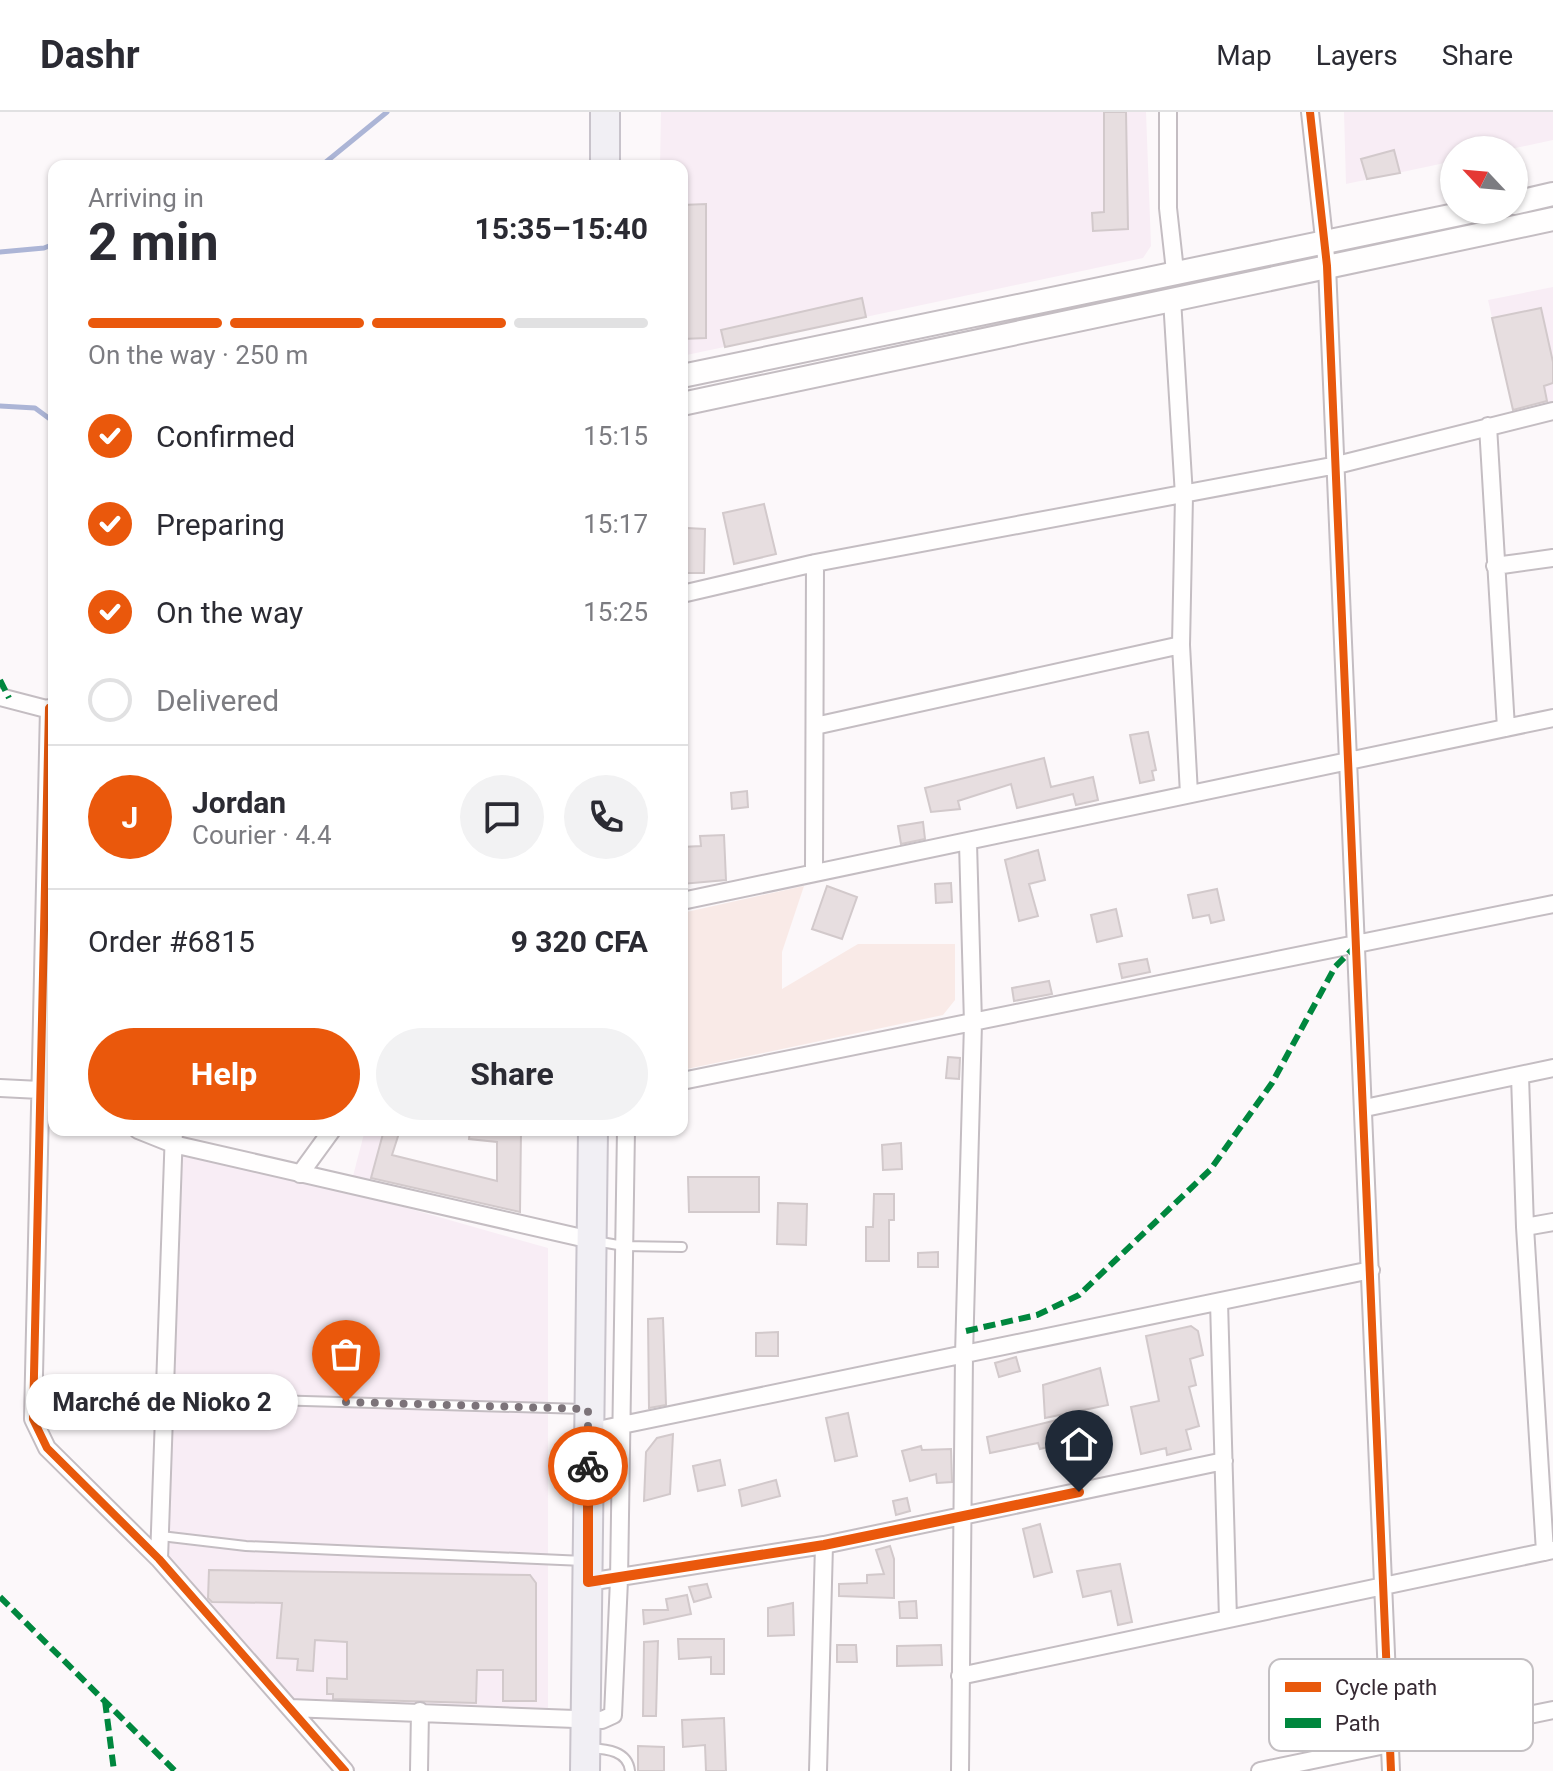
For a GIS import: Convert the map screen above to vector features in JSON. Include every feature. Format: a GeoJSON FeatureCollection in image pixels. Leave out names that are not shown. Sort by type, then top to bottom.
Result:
{"type":"FeatureCollection","features":[{"type":"Feature","properties":{"kind":"highway"},"geometry":{"type":"LineString","coordinates":[[605,112],[605,160]]}},
{"type":"Feature","properties":{"kind":"highway"},"geometry":{"type":"LineString","coordinates":[[585,1760],[593,1136]]}},
{"type":"Feature","properties":{"kind":"street"},"geometry":{"type":"LineString","coordinates":[[1168,112],[1168,208],[1175,271]]}},
{"type":"Feature","properties":{"kind":"street"},"geometry":{"type":"LineString","coordinates":[[1310,112],[1327,266],[1337,465],[1386,1659]]}},
{"type":"Feature","properties":{"kind":"street"},"geometry":{"type":"LineString","coordinates":[[1528,200],[1553,194]]}},
{"type":"Feature","properties":{"kind":"street"},"geometry":{"type":"LineString","coordinates":[[688,375],[1440,218]]}},
{"type":"Feature","properties":{"kind":"street"},"geometry":{"type":"LineString","coordinates":[[688,403],[1553,219]]}},
{"type":"Feature","properties":{"kind":"street"},"geometry":{"type":"LineString","coordinates":[[1172,299],[1184,496],[1181,645],[1189,794]]}},
{"type":"Feature","properties":{"kind":"street"},"geometry":{"type":"LineString","coordinates":[[688,593],[815,563],[1337,465],[1553,411]]}},
{"type":"Feature","properties":{"kind":"street"},"geometry":{"type":"LineString","coordinates":[[1488,426],[1506,728]]}},
{"type":"Feature","properties":{"kind":"street"},"geometry":{"type":"LineString","coordinates":[[1495,566],[1553,558]]}},
{"type":"Feature","properties":{"kind":"street"},"geometry":{"type":"LineString","coordinates":[[814,871],[815,563]]}},
{"type":"Feature","properties":{"kind":"street"},"geometry":{"type":"LineString","coordinates":[[815,726],[1181,645]]}},
{"type":"Feature","properties":{"kind":"street"},"geometry":{"type":"LineString","coordinates":[[0,697],[48,709]]}},
{"type":"Feature","properties":{"kind":"street"},"geometry":{"type":"LineString","coordinates":[[688,900],[1553,718]]}},
{"type":"Feature","properties":{"kind":"street"},"geometry":{"type":"LineString","coordinates":[[960,1771],[964,1355],[973,1023],[968,843]]}},
{"type":"Feature","properties":{"kind":"street"},"geometry":{"type":"LineString","coordinates":[[688,1080],[1553,904]]}},
{"type":"Feature","properties":{"kind":"street"},"geometry":{"type":"LineString","coordinates":[[48,1005],[33,1419],[42,1441],[59,1462],[159,1559],[345,1771]]}},
{"type":"Feature","properties":{"kind":"street"},"geometry":{"type":"LineString","coordinates":[[1365,1108],[1553,1068]]}},
{"type":"Feature","properties":{"kind":"street"},"geometry":{"type":"LineString","coordinates":[[960,1676],[1549,1551],[1525,1227],[1520,1076]]}},
{"type":"Feature","properties":{"kind":"street"},"geometry":{"type":"LineString","coordinates":[[0,1088],[47,1093]]}},
{"type":"Feature","properties":{"kind":"street"},"geometry":{"type":"LineString","coordinates":[[300,1174],[328,1136]]}},
{"type":"Feature","properties":{"kind":"street"},"geometry":{"type":"LineString","coordinates":[[290,1708],[610,1719],[614,1711],[619,1580],[626,1136]]}},
{"type":"Feature","properties":{"kind":"street"},"geometry":{"type":"LineString","coordinates":[[159,1559],[173,1137],[300,1174],[591,1240]]}},
{"type":"Feature","properties":{"kind":"street"},"geometry":{"type":"LineString","coordinates":[[1525,1227],[1553,1222]]}},
{"type":"Feature","properties":{"kind":"street"},"geometry":{"type":"LineString","coordinates":[[588,1420],[621,1426],[1371,1270]]}},
{"type":"Feature","properties":{"kind":"street"},"geometry":{"type":"LineString","coordinates":[[1219,1302],[1228,1619]]}},
{"type":"Feature","properties":{"kind":"street"},"geometry":{"type":"LineString","coordinates":[[588,1572],[619,1580],[824,1545],[1224,1461]]}},
{"type":"Feature","properties":{"kind":"street"},"geometry":{"type":"LineString","coordinates":[[818,1771],[824,1545]]}},
{"type":"Feature","properties":{"kind":"street"},"geometry":{"type":"LineString","coordinates":[[1533,1714],[1553,1710]]}},
{"type":"Feature","properties":{"kind":"street"},"geometry":{"type":"LineString","coordinates":[[419,1771],[420,1711]]}},
{"type":"Feature","properties":{"kind":"street"},"geometry":{"type":"LineString","coordinates":[[1260,1771],[1356,1751]]}},
{"type":"Feature","properties":{"kind":"street"},"geometry":{"type":"LineString","coordinates":[[1390,1751],[1391,1771]]}},
{"type":"Feature","properties":{"kind":"lane"},"geometry":{"type":"LineString","coordinates":[[591,1240],[624,1246],[682,1247]]}},
{"type":"Feature","properties":{"kind":"lane"},"geometry":{"type":"LineString","coordinates":[[165,1397],[588,1420]]}},
{"type":"Feature","properties":{"kind":"lane"},"geometry":{"type":"LineString","coordinates":[[161,1536],[246,1546],[588,1572]]}},
{"type":"Feature","properties":{"kind":"lane"},"geometry":{"type":"LineString","coordinates":[[585,1760],[620,1754],[629,1763],[630,1771]]}},
{"type":"Feature","properties":{"kind":"shaded area"},"geometry":{"type":"Polygon","coordinates":[[[661,112],[1146,112],[1151,246],[1143,258],[688,355],[688,160],[660,160],[661,112]]]}},
{"type":"Feature","properties":{"kind":"shaded area"},"geometry":{"type":"Polygon","coordinates":[[[1344,112],[1553,112],[1553,140],[1528,145],[1528,136],[1440,136],[1440,164],[1346,184],[1344,112]]]}},
{"type":"Feature","properties":{"kind":"shaded area"},"geometry":{"type":"Polygon","coordinates":[[[1553,287],[1553,401],[1513,410],[1488,300],[1553,287]]]}},
{"type":"Feature","properties":{"kind":"shaded area"},"geometry":{"type":"Polygon","coordinates":[[[804,886],[782,952],[782,989],[858,944],[955,944],[955,1000],[943,1015],[688,1069],[688,912],[804,886]]]}},
{"type":"Feature","properties":{"kind":"shaded area"},"geometry":{"type":"Polygon","coordinates":[[[363,1136],[382,1136],[370,1180],[353,1176],[363,1136]]]}},
{"type":"Feature","properties":{"kind":"shaded area"},"geometry":{"type":"Polygon","coordinates":[[[168,1140],[548,1248],[548,1719],[289,1713],[163,1579],[168,1140]]]}},
{"type":"Feature","properties":{"kind":"building"},"geometry":{"type":"Polygon","coordinates":[[[1104,112],[1126,112],[1128,229],[1093,231],[1092,213],[1104,212],[1104,112]]]}},
{"type":"Feature","properties":{"kind":"building"},"geometry":{"type":"Polygon","coordinates":[[[1394,150],[1400,173],[1367,179],[1361,159],[1394,150]]]}},
{"type":"Feature","properties":{"kind":"building"},"geometry":{"type":"Polygon","coordinates":[[[706,204],[706,338],[688,339],[688,205],[706,204]]]}},
{"type":"Feature","properties":{"kind":"building"},"geometry":{"type":"Polygon","coordinates":[[[862,298],[866,317],[725,347],[721,330],[862,298]]]}},
{"type":"Feature","properties":{"kind":"building"},"geometry":{"type":"Polygon","coordinates":[[[1541,308],[1553,362],[1553,383],[1544,386],[1547,401],[1513,410],[1492,318],[1541,308]]]}},
{"type":"Feature","properties":{"kind":"building"},"geometry":{"type":"Polygon","coordinates":[[[764,504],[776,554],[734,564],[723,513],[764,504]]]}},
{"type":"Feature","properties":{"kind":"building"},"geometry":{"type":"Polygon","coordinates":[[[688,528],[705,529],[704,573],[688,573],[688,528]]]}},
{"type":"Feature","properties":{"kind":"building"},"geometry":{"type":"Polygon","coordinates":[[[1148,732],[1156,770],[1152,771],[1154,780],[1140,783],[1130,735],[1148,732]]]}},
{"type":"Feature","properties":{"kind":"building"},"geometry":{"type":"Polygon","coordinates":[[[1044,758],[1051,787],[1093,777],[1098,800],[1076,805],[1073,794],[1017,808],[1011,784],[958,801],[960,809],[931,812],[925,788],[1044,758]]]}},
{"type":"Feature","properties":{"kind":"building"},"geometry":{"type":"Polygon","coordinates":[[[747,791],[748,807],[732,809],[731,793],[747,791]]]}},
{"type":"Feature","properties":{"kind":"building"},"geometry":{"type":"Polygon","coordinates":[[[923,822],[925,839],[901,844],[898,826],[923,822]]]}},
{"type":"Feature","properties":{"kind":"building"},"geometry":{"type":"Polygon","coordinates":[[[724,835],[726,880],[688,883],[688,847],[701,846],[700,836],[724,835]]]}},
{"type":"Feature","properties":{"kind":"building"},"geometry":{"type":"Polygon","coordinates":[[[1038,850],[1045,880],[1029,884],[1038,916],[1019,921],[1005,860],[1038,850]]]}},
{"type":"Feature","properties":{"kind":"building"},"geometry":{"type":"Polygon","coordinates":[[[951,883],[952,902],[936,903],[935,884],[951,883]]]}},
{"type":"Feature","properties":{"kind":"building"},"geometry":{"type":"Polygon","coordinates":[[[827,886],[857,897],[842,939],[812,929],[827,886]]]}},
{"type":"Feature","properties":{"kind":"building"},"geometry":{"type":"Polygon","coordinates":[[[1217,889],[1224,920],[1211,923],[1209,915],[1193,918],[1188,895],[1217,889]]]}},
{"type":"Feature","properties":{"kind":"building"},"geometry":{"type":"Polygon","coordinates":[[[1116,909],[1122,936],[1097,942],[1091,915],[1116,909]]]}},
{"type":"Feature","properties":{"kind":"building"},"geometry":{"type":"Polygon","coordinates":[[[1147,959],[1150,972],[1122,978],[1119,964],[1147,959]]]}},
{"type":"Feature","properties":{"kind":"building"},"geometry":{"type":"Polygon","coordinates":[[[1049,981],[1052,994],[1014,1001],[1012,988],[1049,981]]]}},
{"type":"Feature","properties":{"kind":"building"},"geometry":{"type":"Polygon","coordinates":[[[948,1057],[960,1058],[959,1079],[946,1078],[948,1057]]]}},
{"type":"Feature","properties":{"kind":"building"},"geometry":{"type":"Polygon","coordinates":[[[382,1136],[398,1136],[392,1155],[497,1181],[497,1142],[469,1139],[469,1136],[521,1136],[520,1212],[371,1178],[382,1136]]]}},
{"type":"Feature","properties":{"kind":"building"},"geometry":{"type":"Polygon","coordinates":[[[901,1143],[902,1169],[883,1170],[882,1145],[901,1143]]]}},
{"type":"Feature","properties":{"kind":"building"},"geometry":{"type":"Polygon","coordinates":[[[688,1177],[759,1177],[759,1212],[689,1212],[688,1177]]]}},
{"type":"Feature","properties":{"kind":"building"},"geometry":{"type":"Polygon","coordinates":[[[874,1194],[894,1194],[894,1220],[889,1220],[889,1261],[866,1261],[866,1227],[873,1227],[874,1194]]]}},
{"type":"Feature","properties":{"kind":"building"},"geometry":{"type":"Polygon","coordinates":[[[778,1203],[807,1204],[806,1245],[777,1244],[778,1203]]]}},
{"type":"Feature","properties":{"kind":"building"},"geometry":{"type":"Polygon","coordinates":[[[938,1252],[938,1267],[918,1267],[918,1253],[938,1252]]]}},
{"type":"Feature","properties":{"kind":"building"},"geometry":{"type":"Polygon","coordinates":[[[663,1318],[666,1405],[649,1408],[648,1319],[663,1318]]]}},
{"type":"Feature","properties":{"kind":"building"},"geometry":{"type":"Polygon","coordinates":[[[1191,1326],[1198,1331],[1203,1355],[1190,1359],[1196,1385],[1189,1387],[1199,1426],[1186,1430],[1191,1449],[1167,1455],[1166,1448],[1141,1454],[1131,1407],[1159,1401],[1146,1336],[1191,1326]]]}},
{"type":"Feature","properties":{"kind":"building"},"geometry":{"type":"Polygon","coordinates":[[[778,1332],[778,1356],[756,1356],[756,1333],[778,1332]]]}},
{"type":"Feature","properties":{"kind":"building"},"geometry":{"type":"Polygon","coordinates":[[[1016,1357],[1020,1371],[999,1377],[995,1363],[1016,1357]]]}},
{"type":"Feature","properties":{"kind":"building"},"geometry":{"type":"Polygon","coordinates":[[[1100,1368],[1108,1405],[1045,1418],[1043,1385],[1100,1368]]]}},
{"type":"Feature","properties":{"kind":"building"},"geometry":{"type":"Polygon","coordinates":[[[848,1413],[857,1456],[835,1461],[826,1418],[848,1413]]]}},
{"type":"Feature","properties":{"kind":"building"},"geometry":{"type":"Polygon","coordinates":[[[1057,1420],[1063,1443],[1040,1449],[1038,1443],[990,1453],[987,1437],[1057,1420]]]}},
{"type":"Feature","properties":{"kind":"building"},"geometry":{"type":"Polygon","coordinates":[[[673,1434],[670,1494],[644,1501],[646,1452],[657,1438],[673,1434]]]}},
{"type":"Feature","properties":{"kind":"building"},"geometry":{"type":"Polygon","coordinates":[[[1093,1441],[1099,1471],[1086,1474],[1080,1444],[1093,1441]]]}},
{"type":"Feature","properties":{"kind":"building"},"geometry":{"type":"Polygon","coordinates":[[[921,1446],[922,1450],[951,1449],[952,1482],[937,1483],[936,1474],[910,1481],[902,1451],[921,1446]]]}},
{"type":"Feature","properties":{"kind":"building"},"geometry":{"type":"Polygon","coordinates":[[[720,1460],[725,1485],[698,1491],[693,1466],[720,1460]]]}},
{"type":"Feature","properties":{"kind":"building"},"geometry":{"type":"Polygon","coordinates":[[[776,1480],[780,1496],[742,1506],[739,1490],[776,1480]]]}},
{"type":"Feature","properties":{"kind":"building"},"geometry":{"type":"Polygon","coordinates":[[[907,1498],[910,1511],[896,1515],[893,1501],[907,1498]]]}},
{"type":"Feature","properties":{"kind":"building"},"geometry":{"type":"Polygon","coordinates":[[[1040,1524],[1052,1572],[1034,1577],[1023,1529],[1040,1524]]]}},
{"type":"Feature","properties":{"kind":"building"},"geometry":{"type":"Polygon","coordinates":[[[890,1546],[894,1559],[894,1598],[839,1596],[839,1584],[867,1583],[867,1575],[884,1574],[876,1550],[890,1546]]]}},
{"type":"Feature","properties":{"kind":"building"},"geometry":{"type":"Polygon","coordinates":[[[1120,1564],[1132,1622],[1118,1625],[1111,1591],[1083,1597],[1077,1571],[1120,1564]]]}},
{"type":"Feature","properties":{"kind":"building"},"geometry":{"type":"Polygon","coordinates":[[[209,1570],[530,1575],[536,1583],[536,1701],[503,1701],[503,1670],[477,1670],[476,1703],[333,1699],[333,1694],[327,1694],[327,1678],[347,1679],[347,1642],[315,1640],[313,1671],[297,1670],[298,1659],[277,1658],[282,1603],[212,1602],[208,1598],[209,1570]]]}},
{"type":"Feature","properties":{"kind":"building"},"geometry":{"type":"Polygon","coordinates":[[[707,1584],[711,1597],[694,1602],[689,1587],[707,1584]]]}},
{"type":"Feature","properties":{"kind":"building"},"geometry":{"type":"Polygon","coordinates":[[[687,1595],[691,1614],[644,1624],[643,1610],[668,1610],[666,1599],[687,1595]]]}},
{"type":"Feature","properties":{"kind":"building"},"geometry":{"type":"Polygon","coordinates":[[[916,1601],[917,1618],[900,1618],[899,1602],[916,1601]]]}},
{"type":"Feature","properties":{"kind":"building"},"geometry":{"type":"Polygon","coordinates":[[[793,1603],[794,1635],[768,1636],[768,1608],[793,1603]]]}},
{"type":"Feature","properties":{"kind":"building"},"geometry":{"type":"Polygon","coordinates":[[[678,1639],[724,1639],[724,1674],[711,1674],[711,1657],[679,1659],[678,1639]]]}},
{"type":"Feature","properties":{"kind":"building"},"geometry":{"type":"Polygon","coordinates":[[[658,1641],[656,1716],[643,1716],[644,1642],[658,1641]]]}},
{"type":"Feature","properties":{"kind":"building"},"geometry":{"type":"Polygon","coordinates":[[[837,1645],[856,1645],[857,1662],[837,1662],[837,1645]]]}},
{"type":"Feature","properties":{"kind":"building"},"geometry":{"type":"Polygon","coordinates":[[[941,1645],[942,1665],[897,1666],[897,1646],[941,1645]]]}},
{"type":"Feature","properties":{"kind":"building"},"geometry":{"type":"Polygon","coordinates":[[[724,1718],[726,1771],[706,1771],[705,1745],[683,1747],[682,1720],[724,1718]]]}},
{"type":"Feature","properties":{"kind":"building"},"geometry":{"type":"Polygon","coordinates":[[[638,1746],[664,1747],[664,1771],[638,1771],[638,1746]]]}},
{"type":"Feature","properties":{"kind":"waterway"},"geometry":{"type":"LineString","coordinates":[[328,160],[387,112]]}},
{"type":"Feature","properties":{"kind":"waterway"},"geometry":{"type":"LineString","coordinates":[[0,252],[48,246]]}},
{"type":"Feature","properties":{"kind":"waterway"},"geometry":{"type":"LineString","coordinates":[[0,406],[35,408],[48,418]]}},
{"type":"Feature","properties":{"kind":"marked path"},"geometry":{"type":"LineString","coordinates":[[0,680],[9,698]]}},
{"type":"Feature","properties":{"kind":"marked path"},"geometry":{"type":"LineString","coordinates":[[966,1331],[1037,1315],[1079,1295],[1210,1170],[1272,1083],[1335,967],[1358,944]]}},
{"type":"Feature","properties":{"kind":"marked path"},"geometry":{"type":"LineString","coordinates":[[0,1597],[175,1771]]}},
{"type":"Feature","properties":{"kind":"marked path"},"geometry":{"type":"LineString","coordinates":[[105,1701],[114,1771]]}},
{"type":"Feature","properties":{"kind":"cycle path"},"geometry":{"type":"LineString","coordinates":[[1310,112],[1327,266],[1386,1659]]}},
{"type":"Feature","properties":{"kind":"cycle path"},"geometry":{"type":"LineString","coordinates":[[48,752],[33,1419],[47,1448],[159,1559],[345,1771]]}},
{"type":"Feature","properties":{"kind":"cycle path"},"geometry":{"type":"LineString","coordinates":[[1390,1751],[1391,1771]]}},
{"type":"Feature","properties":{"kind":"way so far"},"geometry":{"type":"LineString","coordinates":[[346,1402],[588,1409],[588,1466]]}},
{"type":"Feature","properties":{"kind":"place","name":"Marché de Nioko 2"},"geometry":{"type":"Point","coordinates":[346,1402]}},
{"type":"Feature","properties":{"kind":"route"},"geometry":{"type":"LineString","coordinates":[[588,1466],[588,1582],[619,1580],[824,1545],[1079,1492]]}}]}
